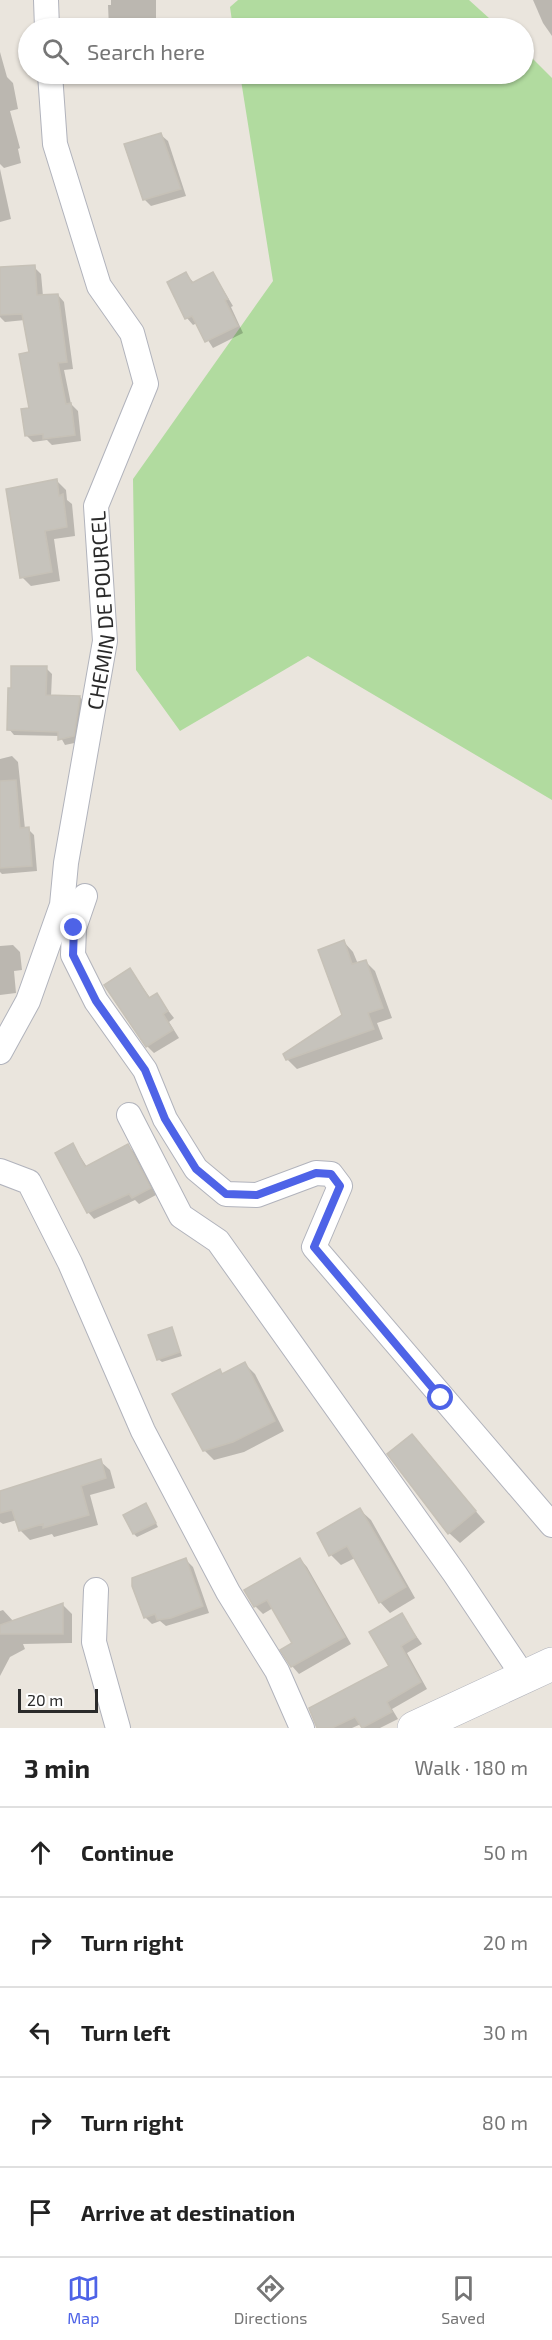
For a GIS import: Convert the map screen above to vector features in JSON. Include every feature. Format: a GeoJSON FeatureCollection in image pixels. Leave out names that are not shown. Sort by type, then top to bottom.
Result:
{"type":"FeatureCollection","features":[{"type":"Feature","properties":{"kind":"main road"},"geometry":{"type":"LineString","coordinates":[[414,1728],[538,1671]]}},
{"type":"Feature","properties":{"kind":"street"},"geometry":{"type":"LineString","coordinates":[[46,0],[47,18]]}},
{"type":"Feature","properties":{"kind":"street","name":"CHEMIN DE POURCEL"},"geometry":{"type":"LineString","coordinates":[[0,1052],[28,1001],[62,905],[66,862],[105,641],[96,506],[146,384],[132,333],[99,285],[56,144],[51,84]]}},
{"type":"Feature","properties":{"kind":"street"},"geometry":{"type":"LineString","coordinates":[[85,896],[74,928],[73,955],[96,1001],[145,1070],[165,1119],[196,1169],[226,1194],[257,1195],[316,1173],[331,1174],[340,1186],[314,1247],[552,1525]]}},
{"type":"Feature","properties":{"kind":"street"},"geometry":{"type":"LineString","coordinates":[[129,1115],[182,1216],[218,1241],[455,1574],[538,1671]]}},
{"type":"Feature","properties":{"kind":"street"},"geometry":{"type":"LineString","coordinates":[[0,1171],[29,1182],[70,1263],[143,1431],[228,1592],[277,1671],[302,1728]]}},
{"type":"Feature","properties":{"kind":"street"},"geometry":{"type":"LineString","coordinates":[[96,1590],[94,1642],[118,1728]]}},
{"type":"Feature","properties":{"kind":"green space"},"geometry":{"type":"Polygon","coordinates":[[[238,0],[469,0],[489,18],[232,18],[230,7],[238,0]]]}},
{"type":"Feature","properties":{"kind":"green space"},"geometry":{"type":"Polygon","coordinates":[[[534,60],[552,78],[552,800],[308,656],[180,731],[136,670],[133,479],[273,281],[242,84],[534,84],[534,60]]]}},
{"type":"Feature","properties":{"kind":"building"},"geometry":{"type":"Polygon","coordinates":[[[161,133],[181,189],[143,200],[124,144],[161,133]]]}},
{"type":"Feature","properties":{"kind":"building"},"geometry":{"type":"Polygon","coordinates":[[[35,265],[37,295],[58,294],[67,362],[58,363],[66,404],[71,403],[75,435],[43,439],[43,434],[25,436],[21,409],[29,408],[19,354],[29,352],[22,314],[0,315],[0,267],[35,265]]]}},
{"type":"Feature","properties":{"kind":"building"},"geometry":{"type":"Polygon","coordinates":[[[186,272],[192,283],[213,272],[228,299],[225,300],[238,326],[205,342],[192,316],[185,319],[167,282],[186,272]]]}},
{"type":"Feature","properties":{"kind":"building"},"geometry":{"type":"Polygon","coordinates":[[[57,479],[59,496],[63,494],[67,527],[45,531],[52,572],[20,578],[6,489],[57,479]]]}},
{"type":"Feature","properties":{"kind":"building"},"geometry":{"type":"Polygon","coordinates":[[[11,666],[47,666],[46,695],[80,696],[74,736],[58,740],[58,732],[7,730],[11,666]]]}},
{"type":"Feature","properties":{"kind":"building"},"geometry":{"type":"Polygon","coordinates":[[[16,780],[20,828],[29,827],[32,866],[0,868],[0,781],[16,780]]]}},
{"type":"Feature","properties":{"kind":"building"},"geometry":{"type":"Polygon","coordinates":[[[344,940],[352,964],[366,960],[383,1008],[368,1013],[374,1029],[286,1060],[283,1054],[342,1015],[318,950],[344,940]]]}},
{"type":"Feature","properties":{"kind":"building"},"geometry":{"type":"Polygon","coordinates":[[[130,968],[149,998],[157,993],[168,1011],[163,1014],[173,1030],[146,1047],[104,985],[130,968]]]}},
{"type":"Feature","properties":{"kind":"building"},"geometry":{"type":"Polygon","coordinates":[[[73,1143],[85,1167],[128,1144],[151,1188],[132,1198],[129,1194],[87,1213],[55,1153],[73,1143]]]}},
{"type":"Feature","properties":{"kind":"building"},"geometry":{"type":"Polygon","coordinates":[[[172,1327],[180,1352],[157,1360],[148,1335],[172,1327]]]}},
{"type":"Feature","properties":{"kind":"building"},"geometry":{"type":"Polygon","coordinates":[[[245,1362],[275,1421],[233,1442],[203,1451],[172,1394],[220,1369],[222,1374],[245,1362]]]}},
{"type":"Feature","properties":{"kind":"building"},"geometry":{"type":"Polygon","coordinates":[[[412,1434],[476,1511],[448,1534],[387,1454],[412,1434]]]}},
{"type":"Feature","properties":{"kind":"building"},"geometry":{"type":"Polygon","coordinates":[[[101,1459],[106,1478],[81,1486],[89,1515],[43,1528],[43,1524],[19,1531],[12,1510],[0,1513],[0,1491],[101,1459]]]}},
{"type":"Feature","properties":{"kind":"building"},"geometry":{"type":"Polygon","coordinates":[[[146,1503],[156,1523],[133,1534],[123,1515],[146,1503]]]}},
{"type":"Feature","properties":{"kind":"building"},"geometry":{"type":"Polygon","coordinates":[[[360,1508],[406,1587],[379,1603],[347,1546],[329,1556],[317,1533],[360,1508]]]}},
{"type":"Feature","properties":{"kind":"building"},"geometry":{"type":"Polygon","coordinates":[[[186,1558],[203,1606],[171,1618],[157,1620],[155,1614],[144,1618],[132,1586],[132,1578],[186,1558]]]}},
{"type":"Feature","properties":{"kind":"building"},"geometry":{"type":"Polygon","coordinates":[[[300,1558],[345,1637],[291,1667],[280,1650],[292,1643],[267,1600],[254,1607],[244,1590],[300,1558]]]}},
{"type":"Feature","properties":{"kind":"building"},"geometry":{"type":"Polygon","coordinates":[[[63,1603],[63,1634],[0,1634],[0,1625],[63,1603]]]}},
{"type":"Feature","properties":{"kind":"building"},"geometry":{"type":"Polygon","coordinates":[[[402,1613],[416,1637],[401,1646],[421,1682],[387,1702],[392,1712],[362,1728],[355,1717],[332,1728],[317,1728],[309,1708],[389,1666],[369,1632],[402,1613]]]}},
{"type":"Feature","properties":{"kind":"route"},"geometry":{"type":"LineString","coordinates":[[74,928],[73,955],[96,1001],[145,1070],[165,1119],[196,1169],[226,1194],[257,1195],[316,1173],[331,1174],[340,1186],[314,1247],[441,1398]]}}]}
